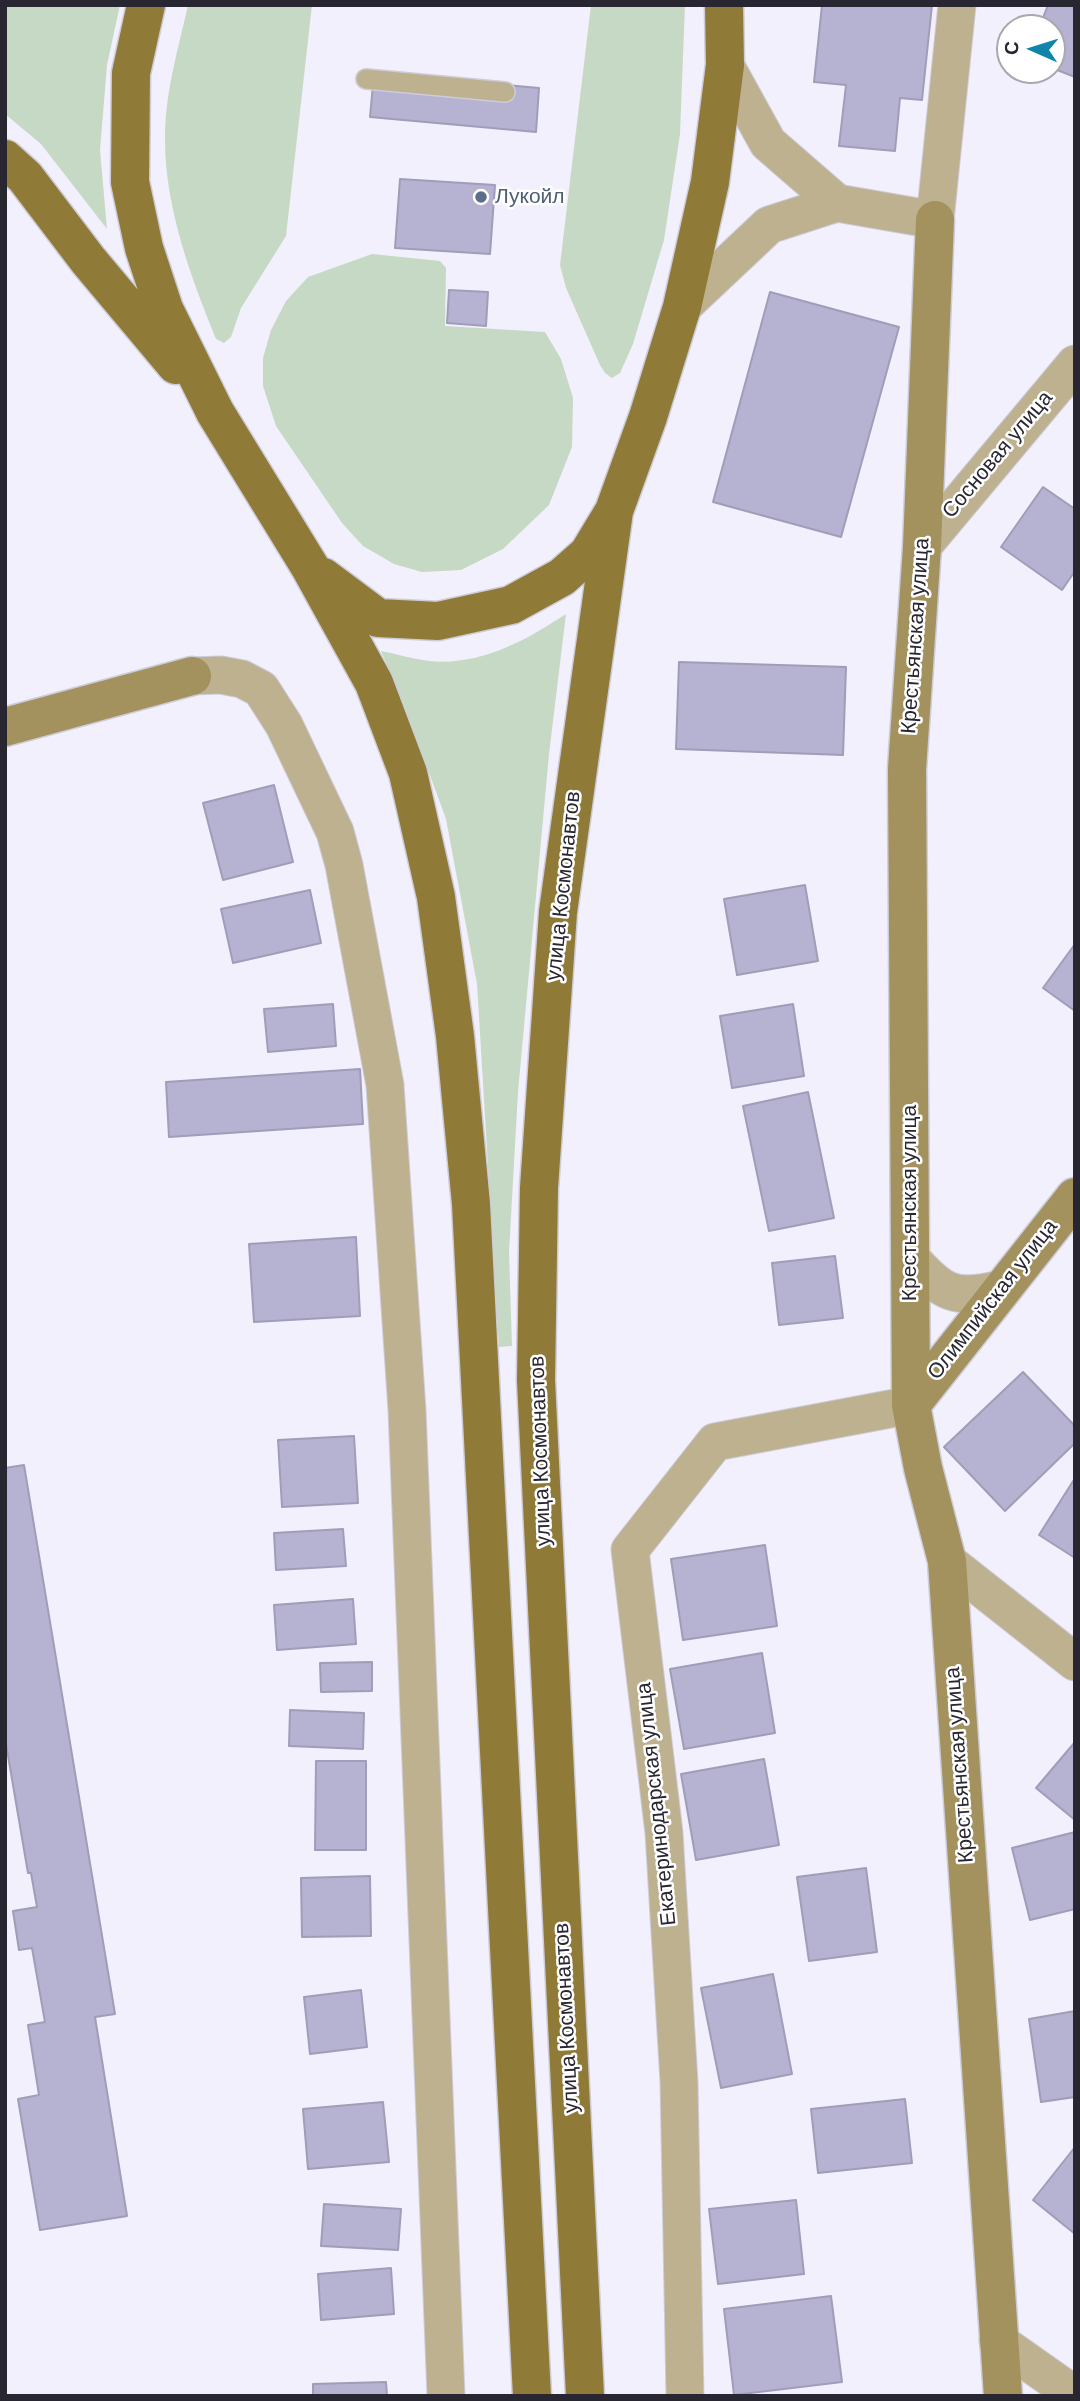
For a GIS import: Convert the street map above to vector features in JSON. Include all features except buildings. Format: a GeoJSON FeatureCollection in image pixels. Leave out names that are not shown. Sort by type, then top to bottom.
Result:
{"type":"FeatureCollection","features":[{"type":"Feature","properties":{"kind":"main road"},"geometry":{"type":"LineString","coordinates":[[146,5],[131,73],[130,182],[144,248],[164,309],[215,412],[310,567],[374,683],[408,774],[436,897],[455,1036],[471,1204],[532,2396]]}},
{"type":"Feature","properties":{"kind":"main road"},"geometry":{"type":"LineString","coordinates":[[310,567],[378,618],[438,621],[511,605],[562,577],[588,554],[614,511],[648,417],[682,307],[710,181],[725,65],[724,5]]}},
{"type":"Feature","properties":{"kind":"main road"},"geometry":{"type":"LineString","coordinates":[[5,159],[25,177],[88,260],[215,412]]}},
{"type":"Feature","properties":{"kind":"main road","name":"Крестьянская улица"},"geometry":{"type":"LineString","coordinates":[[935,220],[922,547],[907,769],[911,1405],[923,1468],[947,1561],[1003,2396]]}},
{"type":"Feature","properties":{"kind":"main road","name":"улица Космонавтов"},"geometry":{"type":"LineString","coordinates":[[585,2396],[537,1394],[539,1216],[558,912],[614,511]]}},
{"type":"Feature","properties":{"kind":"main road"},"geometry":{"type":"LineString","coordinates":[[5,727],[192,676]]}},
{"type":"Feature","properties":{"kind":"main road","name":"Олимпийская улица"},"geometry":{"type":"LineString","coordinates":[[911,1405],[1075,1197]]}},
{"type":"Feature","properties":{"kind":"street","name":"Крестьянская улица"},"geometry":{"type":"LineString","coordinates":[[935,220],[957,5]]}},
{"type":"Feature","properties":{"kind":"street"},"geometry":{"type":"LineString","coordinates":[[725,65],[768,144],[838,204]]}},
{"type":"Feature","properties":{"kind":"street"},"geometry":{"type":"LineString","coordinates":[[682,307],[769,225],[838,204],[935,220]]}},
{"type":"Feature","properties":{"kind":"street","name":"Сосновая улица"},"geometry":{"type":"LineString","coordinates":[[922,547],[1075,364]]}},
{"type":"Feature","properties":{"kind":"street"},"geometry":{"type":"LineString","coordinates":[[192,676],[221,675],[242,679],[261,689],[284,725],[335,832],[344,864],[385,1085],[407,1410],[446,2396]]}},
{"type":"Feature","properties":{"kind":"street"},"geometry":{"type":"LineString","coordinates":[[911,1258],[926,1275],[946,1290],[968,1295],[1002,1289]]}},
{"type":"Feature","properties":{"kind":"street","name":"Екатеринодарская улица"},"geometry":{"type":"LineString","coordinates":[[685,2396],[679,2081],[664,1833],[630,1550],[715,1442],[911,1405]]}},
{"type":"Feature","properties":{"kind":"street"},"geometry":{"type":"LineString","coordinates":[[947,1561],[1075,1662]]}},
{"type":"Feature","properties":{"kind":"street"},"geometry":{"type":"LineString","coordinates":[[998,2340],[1075,2395]]}},
{"type":"Feature","properties":{"kind":"lane"},"geometry":{"type":"LineString","coordinates":[[366,79],[505,92]]}},
{"type":"Feature","properties":{"kind":"green space"},"geometry":{"type":"Polygon","coordinates":[[[5,5],[120,5],[107,65],[100,150],[107,229],[41,144],[5,114],[5,5]]]}},
{"type":"Feature","properties":{"kind":"green space"},"geometry":{"type":"Polygon","coordinates":[[[188,5],[312,5],[286,236],[241,308],[231,337],[224,343],[216,339],[189,268],[175,219],[166,168],[167,108],[188,5]]]}},
{"type":"Feature","properties":{"kind":"green space"},"geometry":{"type":"Polygon","coordinates":[[[591,5],[685,5],[680,134],[664,240],[633,344],[620,373],[612,378],[600,365],[566,288],[560,265],[591,5]]]}},
{"type":"Feature","properties":{"kind":"green space"},"geometry":{"type":"Polygon","coordinates":[[[372,254],[440,261],[446,268],[445,326],[545,332],[561,359],[573,398],[572,447],[549,505],[503,549],[461,570],[422,572],[394,564],[363,546],[342,523],[276,426],[263,386],[263,358],[271,330],[286,301],[308,277],[372,254]]]}},
{"type":"Feature","properties":{"kind":"green space"},"geometry":{"type":"Polygon","coordinates":[[[566,614],[549,754],[518,1092],[509,1252],[512,1346],[499,1347],[477,984],[446,819],[403,702],[381,651],[429,661],[466,660],[501,650],[566,614]]]}},
{"type":"Feature","properties":{"kind":"place","name":"Лукойл"},"geometry":{"type":"Point","coordinates":[481,197]}}]}
